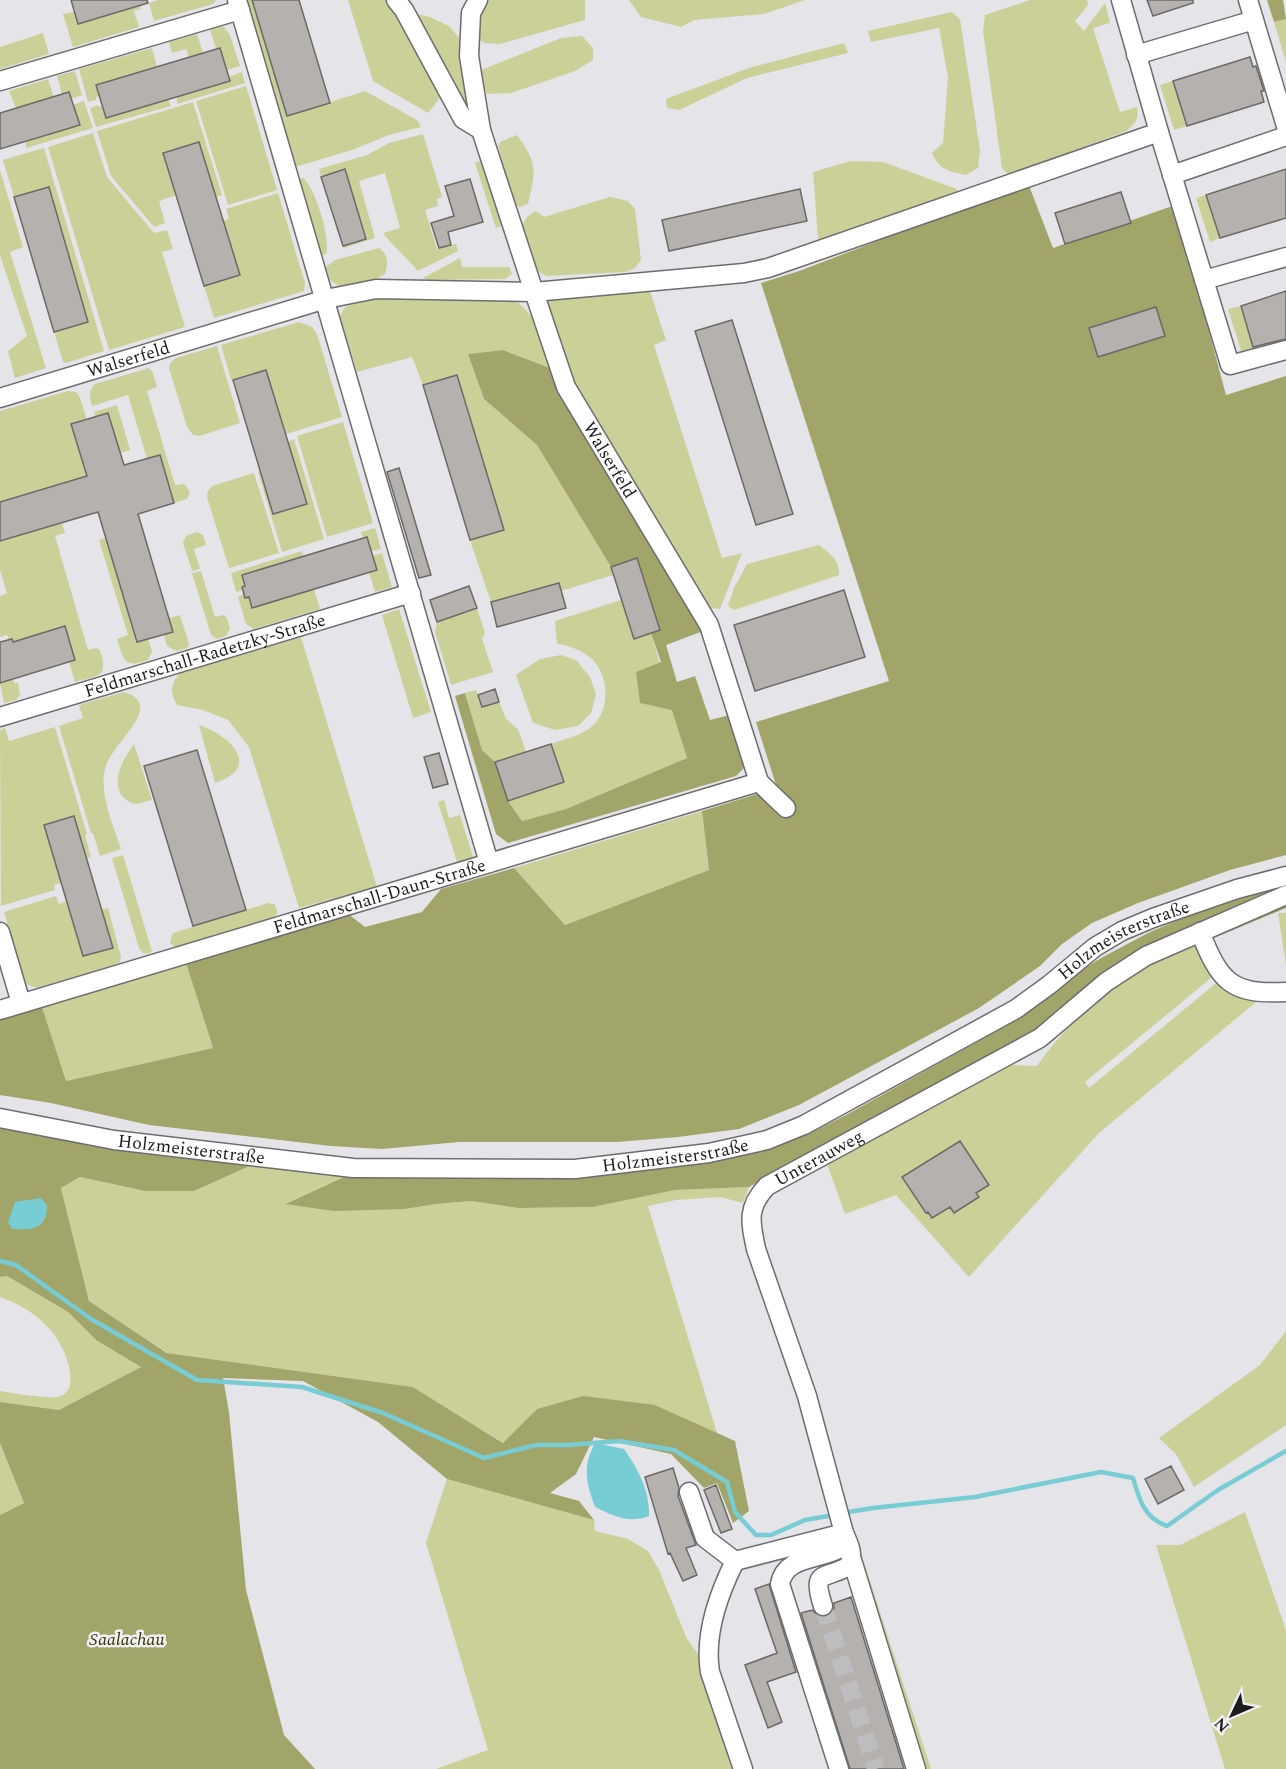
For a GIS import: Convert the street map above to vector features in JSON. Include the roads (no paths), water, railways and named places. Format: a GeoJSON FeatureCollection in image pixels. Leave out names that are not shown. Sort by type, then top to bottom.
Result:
{"type":"FeatureCollection","features":[{"type":"Feature","properties":{"kind":"street"},"geometry":{"type":"LineString","coordinates":[[478,0],[471,13],[469,56],[481,130],[534,292],[744,273],[768,268],[1159,132]]}},
{"type":"Feature","properties":{"kind":"street"},"geometry":{"type":"LineString","coordinates":[[1120,0],[1230,365],[1286,350]]}},
{"type":"Feature","properties":{"kind":"street"},"geometry":{"type":"LineString","coordinates":[[1248,0],[1286,126]]}},
{"type":"Feature","properties":{"kind":"street"},"geometry":{"type":"LineString","coordinates":[[401,3],[463,119],[481,130]]}},
{"type":"Feature","properties":{"kind":"street"},"geometry":{"type":"LineString","coordinates":[[0,81],[239,5],[489,863]]}},
{"type":"Feature","properties":{"kind":"street"},"geometry":{"type":"LineString","coordinates":[[1136,54],[1254,20]]}},
{"type":"Feature","properties":{"kind":"street"},"geometry":{"type":"LineString","coordinates":[[1172,175],[1286,136]]}},
{"type":"Feature","properties":{"kind":"street"},"geometry":{"type":"LineString","coordinates":[[1204,280],[1286,257]]}},
{"type":"Feature","properties":{"kind":"street","name":"Walserfeld"},"geometry":{"type":"LineString","coordinates":[[0,398],[326,299],[376,289],[534,292],[566,387],[709,625],[759,783],[786,808]]}},
{"type":"Feature","properties":{"kind":"street","name":"Feldmarschall-Radetzky-Straße"},"geometry":{"type":"LineString","coordinates":[[0,717],[411,593]]}},
{"type":"Feature","properties":{"kind":"street","name":"Feldmarschall-Daun-Straße"},"geometry":{"type":"LineString","coordinates":[[0,1010],[759,783]]}},
{"type":"Feature","properties":{"kind":"street","name":"Holzmeisterstraße"},"geometry":{"type":"LineString","coordinates":[[0,1118],[114,1140],[353,1168],[575,1169],[709,1153],[767,1140],[804,1125],[1016,1009],[1049,985],[1095,946],[1122,931],[1238,889],[1286,876]]}},
{"type":"Feature","properties":{"kind":"street","name":"Unterauweg"},"geometry":{"type":"LineString","coordinates":[[916,1769],[852,1560],[851,1548],[843,1529],[807,1396],[756,1249],[751,1212],[758,1196],[767,1186],[1040,1038],[1106,982],[1127,968],[1163,948],[1286,896]]}},
{"type":"Feature","properties":{"kind":"street"},"geometry":{"type":"LineString","coordinates":[[0,932],[21,1003]]}},
{"type":"Feature","properties":{"kind":"street"},"geometry":{"type":"LineString","coordinates":[[1200,932],[1214,965],[1228,982],[1247,990],[1267,993],[1286,992]]}},
{"type":"Feature","properties":{"kind":"street"},"geometry":{"type":"LineString","coordinates":[[689,1492],[705,1538],[735,1562]]}},
{"type":"Feature","properties":{"kind":"street"},"geometry":{"type":"LineString","coordinates":[[743,1769],[710,1672],[707,1655],[708,1636],[728,1575],[735,1562],[843,1529]]}},
{"type":"Feature","properties":{"kind":"street"},"geometry":{"type":"LineString","coordinates":[[839,1769],[780,1584],[781,1576],[790,1566],[838,1550],[843,1529]]}},
{"type":"Feature","properties":{"kind":"street"},"geometry":{"type":"LineString","coordinates":[[823,1606],[818,1590],[819,1582],[823,1576],[849,1566],[852,1560]]}},
{"type":"Feature","properties":{"kind":"water"},"geometry":{"type":"Polygon","coordinates":[[[41,1198],[47,1205],[41,1224],[32,1228],[12,1229],[8,1222],[15,1202],[41,1198]]]}},
{"type":"Feature","properties":{"kind":"water"},"geometry":{"type":"Polygon","coordinates":[[[595,1443],[624,1449],[642,1481],[649,1516],[628,1519],[595,1507],[589,1490],[587,1467],[595,1443]]]}},
{"type":"Feature","properties":{"kind":"waterway"},"geometry":{"type":"LineString","coordinates":[[0,1261],[16,1265],[91,1319],[197,1380],[302,1387],[383,1413],[484,1458],[536,1445],[619,1441],[674,1450],[727,1482],[735,1512],[756,1535],[771,1535],[805,1520],[834,1515]]}},
{"type":"Feature","properties":{"kind":"waterway"},"geometry":{"type":"LineString","coordinates":[[842,1513],[975,1497],[1101,1472],[1133,1478],[1140,1500],[1148,1513],[1159,1523],[1167,1526],[1218,1490],[1286,1451]]}},
{"type":"Feature","properties":{"kind":"tunnel"},"geometry":{"type":"LineString","coordinates":[[823,1606],[876,1769]]}},
{"type":"Feature","properties":{"kind":"park label","name":"Saalachau"},"geometry":{"type":"Point","coordinates":[127,1639]}}]}
